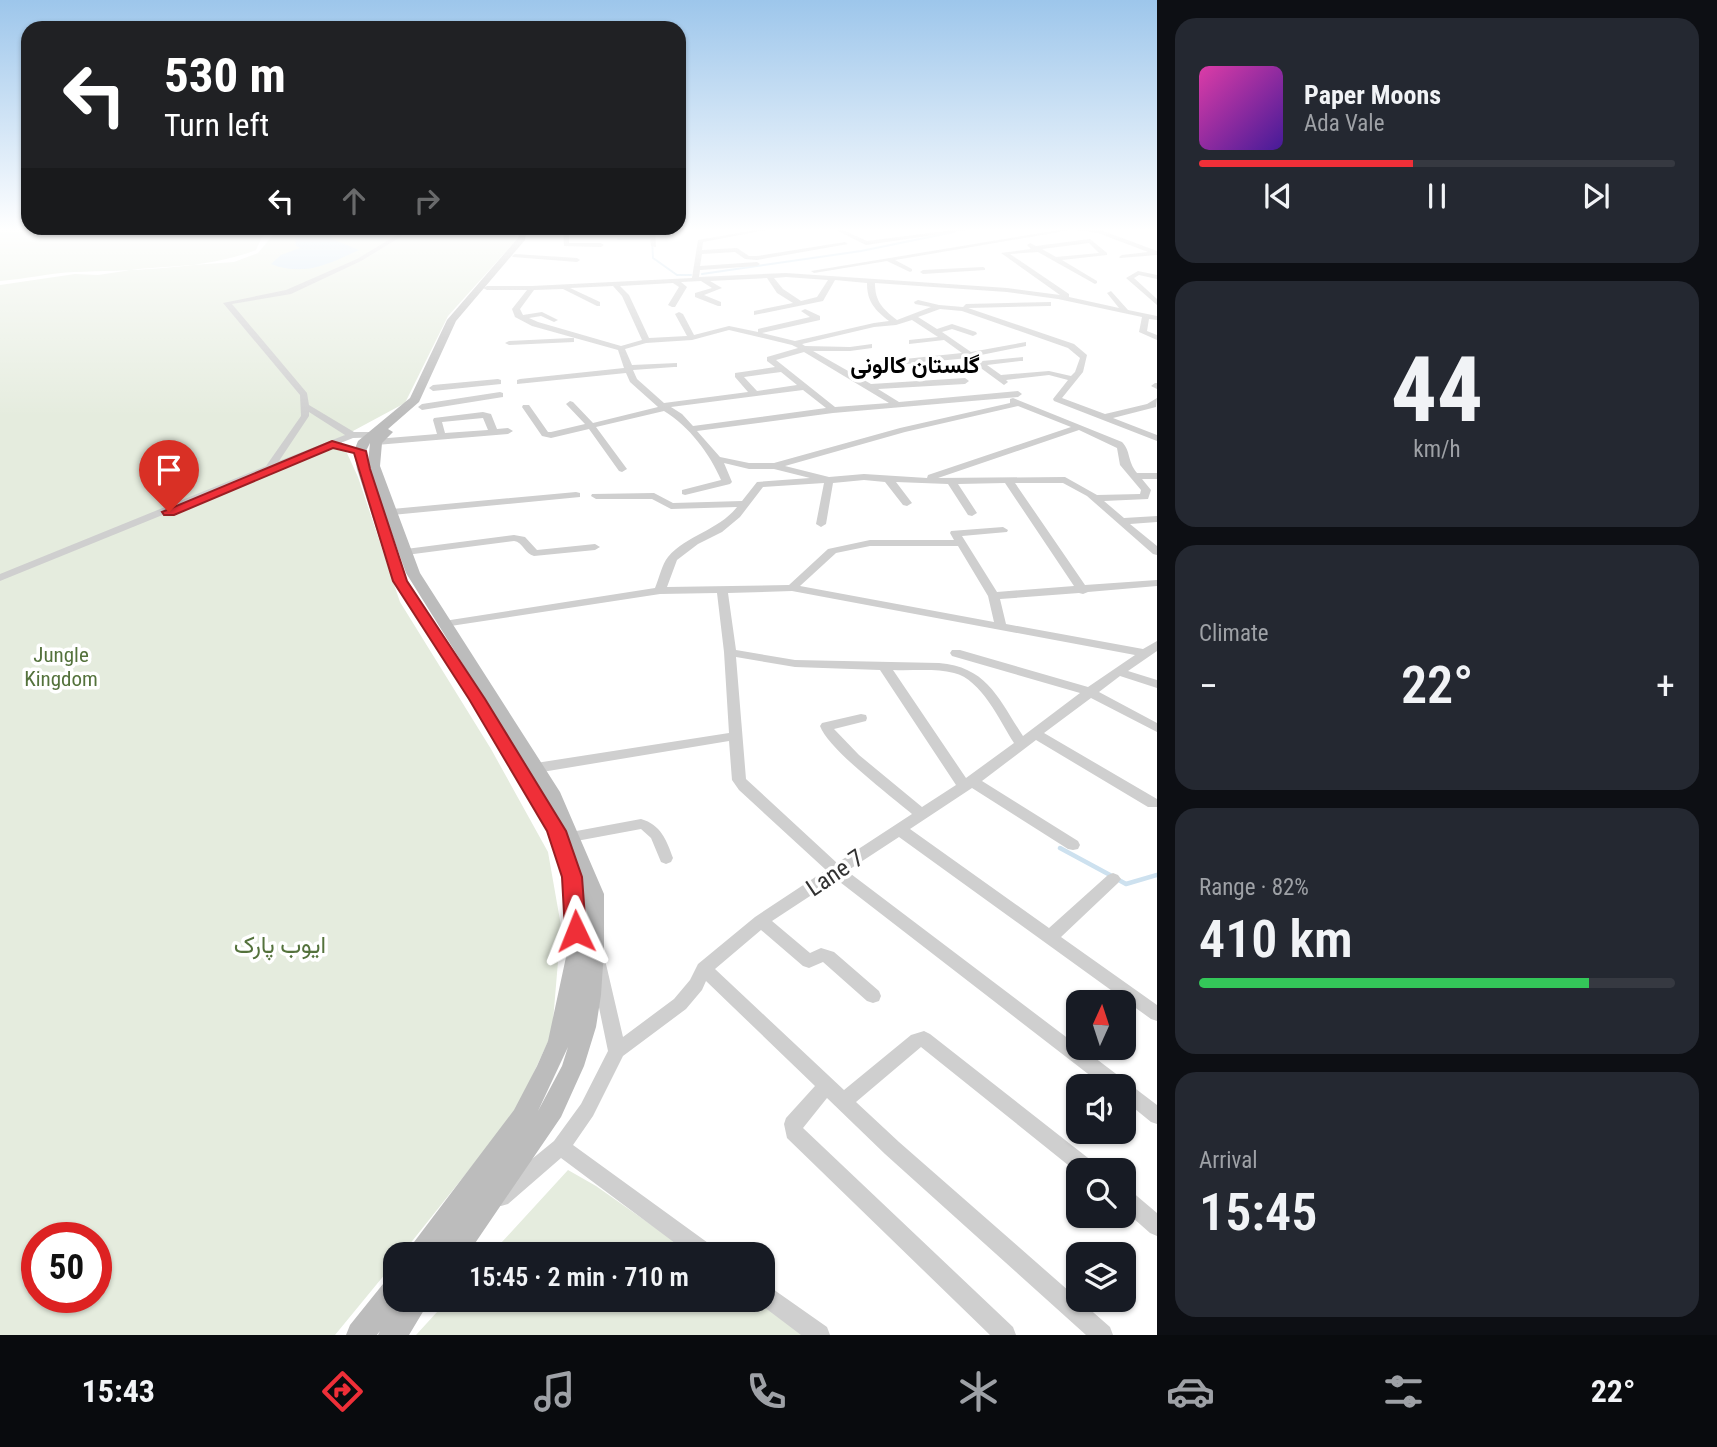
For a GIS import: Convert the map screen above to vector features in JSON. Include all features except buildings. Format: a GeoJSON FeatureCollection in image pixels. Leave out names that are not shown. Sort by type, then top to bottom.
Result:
{"type":"FeatureCollection","features":[{"type":"Feature","properties":{"kind":"main road"},"geometry":{"type":"LineString","coordinates":[[461,1242],[553,1109],[573,1066],[585,1027],[594,950],[594,894],[571,837],[555,817],[400,581],[363,469],[360,451],[362,444],[422,407],[433,388],[459,310],[476,292]]}},
{"type":"Feature","properties":{"kind":"main road"},"geometry":{"type":"LineString","coordinates":[[430,1242],[522,1118],[559,1041],[576,957],[576,905],[555,817],[536,768],[413,573],[374,466],[377,437],[415,400],[454,325],[483,292]]}},
{"type":"Feature","properties":{"kind":"main road"},"geometry":{"type":"LineString","coordinates":[[360,1335],[383,1304]]}},
{"type":"Feature","properties":{"kind":"main road"},"geometry":{"type":"LineString","coordinates":[[392,1335],[408,1312]]}},
{"type":"Feature","properties":{"kind":"street"},"geometry":{"type":"LineString","coordinates":[[281,463],[305,416],[304,395],[227,303],[286,292]]}},
{"type":"Feature","properties":{"kind":"street"},"geometry":{"type":"LineString","coordinates":[[529,292],[516,309],[521,317],[559,332],[593,338],[621,348],[646,341],[692,338],[726,328],[754,332],[801,346],[850,349],[869,346]]}},
{"type":"Feature","properties":{"kind":"street"},"geometry":{"type":"LineString","coordinates":[[573,292],[597,304]]}},
{"type":"Feature","properties":{"kind":"street"},"geometry":{"type":"LineString","coordinates":[[623,292],[646,341]]}},
{"type":"Feature","properties":{"kind":"street"},"geometry":{"type":"LineString","coordinates":[[671,305],[678,292]]}},
{"type":"Feature","properties":{"kind":"street"},"geometry":{"type":"LineString","coordinates":[[706,292],[698,295],[718,304]]}},
{"type":"Feature","properties":{"kind":"street"},"geometry":{"type":"LineString","coordinates":[[782,292],[799,303]]}},
{"type":"Feature","properties":{"kind":"street"},"geometry":{"type":"LineString","coordinates":[[757,313],[820,299],[824,292]]}},
{"type":"Feature","properties":{"kind":"street"},"geometry":{"type":"LineString","coordinates":[[870,292],[874,305],[896,323]]}},
{"type":"Feature","properties":{"kind":"street"},"geometry":{"type":"LineString","coordinates":[[958,292],[963,308]]}},
{"type":"Feature","properties":{"kind":"street"},"geometry":{"type":"LineString","coordinates":[[1018,292],[1058,297],[1127,314],[1157,318]]}},
{"type":"Feature","properties":{"kind":"street"},"geometry":{"type":"LineString","coordinates":[[1061,292],[1066,296]]}},
{"type":"Feature","properties":{"kind":"street"},"geometry":{"type":"LineString","coordinates":[[1111,293],[1127,314]]}},
{"type":"Feature","properties":{"kind":"street"},"geometry":{"type":"LineString","coordinates":[[918,302],[939,307],[963,308],[1048,304]]}},
{"type":"Feature","properties":{"kind":"street"},"geometry":{"type":"LineString","coordinates":[[833,410],[770,359],[801,346],[874,325],[914,318],[939,307]]}},
{"type":"Feature","properties":{"kind":"street"},"geometry":{"type":"LineString","coordinates":[[963,308],[1071,346],[1084,357],[1079,372],[1057,399],[1092,415],[1156,437]]}},
{"type":"Feature","properties":{"kind":"street"},"geometry":{"type":"LineString","coordinates":[[754,332],[817,318],[805,311]]}},
{"type":"Feature","properties":{"kind":"street"},"geometry":{"type":"LineString","coordinates":[[678,314],[692,338]]}},
{"type":"Feature","properties":{"kind":"street"},"geometry":{"type":"LineString","coordinates":[[521,317],[544,315],[554,320]]}},
{"type":"Feature","properties":{"kind":"street"},"geometry":{"type":"LineString","coordinates":[[1146,316],[1143,331],[1157,338]]}},
{"type":"Feature","properties":{"kind":"street"},"geometry":{"type":"LineString","coordinates":[[914,318],[1002,380],[1049,373],[1072,379]]}},
{"type":"Feature","properties":{"kind":"street"},"geometry":{"type":"LineString","coordinates":[[936,332],[953,326],[973,334]]}},
{"type":"Feature","properties":{"kind":"street"},"geometry":{"type":"LineString","coordinates":[[509,343],[593,338]]}},
{"type":"Feature","properties":{"kind":"street"},"geometry":{"type":"LineString","coordinates":[[912,342],[945,338]]}},
{"type":"Feature","properties":{"kind":"street"},"geometry":{"type":"LineString","coordinates":[[886,370],[879,364],[970,355],[1023,344]]}},
{"type":"Feature","properties":{"kind":"street"},"geometry":{"type":"LineString","coordinates":[[801,346],[896,403]]}},
{"type":"Feature","properties":{"kind":"street"},"geometry":{"type":"LineString","coordinates":[[621,348],[633,380],[693,429],[717,459],[727,482],[685,492]]}},
{"type":"Feature","properties":{"kind":"street"},"geometry":{"type":"LineString","coordinates":[[935,368],[1020,359]]}},
{"type":"Feature","properties":{"kind":"street"},"geometry":{"type":"LineString","coordinates":[[520,382],[674,365]]}},
{"type":"Feature","properties":{"kind":"street"},"geometry":{"type":"LineString","coordinates":[[755,394],[738,375],[782,369]]}},
{"type":"Feature","properties":{"kind":"street"},"geometry":{"type":"LineString","coordinates":[[869,387],[965,381]]}},
{"type":"Feature","properties":{"kind":"street"},"geometry":{"type":"LineString","coordinates":[[433,388],[498,383]]}},
{"type":"Feature","properties":{"kind":"street"},"geometry":{"type":"LineString","coordinates":[[526,407],[547,435],[664,407],[804,387]]}},
{"type":"Feature","properties":{"kind":"street"},"geometry":{"type":"LineString","coordinates":[[422,407],[500,395]]}},
{"type":"Feature","properties":{"kind":"street"},"geometry":{"type":"LineString","coordinates":[[693,429],[896,403],[999,396],[1018,399],[1119,444],[1125,465],[1146,490],[1144,497]]}},
{"type":"Feature","properties":{"kind":"street"},"geometry":{"type":"LineString","coordinates":[[774,466],[1018,399]]}},
{"type":"Feature","properties":{"kind":"street"},"geometry":{"type":"LineString","coordinates":[[1104,417],[1153,405],[1151,404],[1157,401]]}},
{"type":"Feature","properties":{"kind":"street"},"geometry":{"type":"LineString","coordinates":[[570,404],[591,426],[622,469]]}},
{"type":"Feature","properties":{"kind":"street"},"geometry":{"type":"LineString","coordinates":[[305,407],[352,435],[442,437],[508,431]]}},
{"type":"Feature","properties":{"kind":"street"},"geometry":{"type":"LineString","coordinates":[[442,437],[437,420],[483,415],[488,416],[493,432]]}},
{"type":"Feature","properties":{"kind":"street"},"geometry":{"type":"LineString","coordinates":[[917,481],[1079,427]]}},
{"type":"Feature","properties":{"kind":"street"},"geometry":{"type":"LineString","coordinates":[[0,578],[352,435]]}},
{"type":"Feature","properties":{"kind":"street"},"geometry":{"type":"LineString","coordinates":[[332,444],[360,451]]}},
{"type":"Feature","properties":{"kind":"street"},"geometry":{"type":"LineString","coordinates":[[717,459],[740,465],[774,466],[829,480]]}},
{"type":"Feature","properties":{"kind":"street"},"geometry":{"type":"LineString","coordinates":[[1135,476],[1157,476]]}},
{"type":"Feature","properties":{"kind":"street"},"geometry":{"type":"LineString","coordinates":[[660,591],[672,559],[694,542],[718,530],[760,484],[795,480],[864,477],[917,481],[1065,480],[1094,498],[1157,552]]}},
{"type":"Feature","properties":{"kind":"street"},"geometry":{"type":"LineString","coordinates":[[821,524],[829,480]]}},
{"type":"Feature","properties":{"kind":"street"},"geometry":{"type":"LineString","coordinates":[[889,480],[907,503]]}},
{"type":"Feature","properties":{"kind":"street"},"geometry":{"type":"LineString","coordinates":[[1008,480],[1083,591]]}},
{"type":"Feature","properties":{"kind":"street"},"geometry":{"type":"LineString","coordinates":[[951,481],[972,513]]}},
{"type":"Feature","properties":{"kind":"street"},"geometry":{"type":"LineString","coordinates":[[392,512],[576,495]]}},
{"type":"Feature","properties":{"kind":"street"},"geometry":{"type":"LineString","coordinates":[[596,496],[654,496],[671,506],[744,504]]}},
{"type":"Feature","properties":{"kind":"street"},"geometry":{"type":"LineString","coordinates":[[1094,498],[1157,497]]}},
{"type":"Feature","properties":{"kind":"street"},"geometry":{"type":"LineString","coordinates":[[1122,521],[1157,519]]}},
{"type":"Feature","properties":{"kind":"street"},"geometry":{"type":"LineString","coordinates":[[1001,626],[995,596],[955,533],[1003,530]]}},
{"type":"Feature","properties":{"kind":"street"},"geometry":{"type":"LineString","coordinates":[[405,552],[514,538],[521,539],[528,550],[534,553],[595,547]]}},
{"type":"Feature","properties":{"kind":"street"},"geometry":{"type":"LineString","coordinates":[[792,588],[832,551],[870,544],[961,542]]}},
{"type":"Feature","properties":{"kind":"street"},"geometry":{"type":"LineString","coordinates":[[995,596],[1157,583]]}},
{"type":"Feature","properties":{"kind":"street"},"geometry":{"type":"LineString","coordinates":[[444,624],[660,591],[792,588],[1001,626],[1151,649]]}},
{"type":"Feature","properties":{"kind":"street"},"geometry":{"type":"LineString","coordinates":[[722,589],[730,652],[739,780],[744,787],[837,872],[1102,1074]]}},
{"type":"Feature","properties":{"kind":"street","name":"Lane 7"},"geometry":{"type":"LineString","coordinates":[[481,1214],[561,1146],[587,1110],[617,1051],[680,1004],[696,985],[704,969],[761,921],[968,783],[1151,649]]}},
{"type":"Feature","properties":{"kind":"street"},"geometry":{"type":"LineString","coordinates":[[730,652],[746,657],[792,662],[933,668],[967,673],[994,704],[1021,744]]}},
{"type":"Feature","properties":{"kind":"street"},"geometry":{"type":"LineString","coordinates":[[956,653],[1090,692],[1157,728]]}},
{"type":"Feature","properties":{"kind":"street"},"geometry":{"type":"LineString","coordinates":[[884,666],[968,783],[1073,845]]}},
{"type":"Feature","properties":{"kind":"street"},"geometry":{"type":"LineString","coordinates":[[1118,672],[1157,684]]}},
{"type":"Feature","properties":{"kind":"street"},"geometry":{"type":"LineString","coordinates":[[861,718],[832,723],[827,726],[828,730],[855,758],[922,815]]}},
{"type":"Feature","properties":{"kind":"street"},"geometry":{"type":"LineString","coordinates":[[1035,734],[1153,803]]}},
{"type":"Feature","properties":{"kind":"street"},"geometry":{"type":"LineString","coordinates":[[536,768],[735,736]]}},
{"type":"Feature","properties":{"kind":"street"},"geometry":{"type":"LineString","coordinates":[[571,837],[648,825],[654,830],[666,858]]}},
{"type":"Feature","properties":{"kind":"street"},"geometry":{"type":"LineString","coordinates":[[900,830],[1157,1014]]}},
{"type":"Feature","properties":{"kind":"street"},"geometry":{"type":"LineString","coordinates":[[1051,936],[1113,879]]}},
{"type":"Feature","properties":{"kind":"street"},"geometry":{"type":"LineString","coordinates":[[761,921],[809,961],[821,955],[828,957],[873,996]]}},
{"type":"Feature","properties":{"kind":"street"},"geometry":{"type":"LineString","coordinates":[[594,950],[617,1051]]}},
{"type":"Feature","properties":{"kind":"street"},"geometry":{"type":"LineString","coordinates":[[704,969],[892,1149],[1102,1335]]}},
{"type":"Feature","properties":{"kind":"street"},"geometry":{"type":"LineString","coordinates":[[843,1102],[917,1041],[924,1039],[1074,1158]]}},
{"type":"Feature","properties":{"kind":"street"},"geometry":{"type":"LineString","coordinates":[[827,1086],[793,1124],[794,1132],[1005,1335]]}},
{"type":"Feature","properties":{"kind":"street"},"geometry":{"type":"LineString","coordinates":[[1136,1099],[1157,1116]]}},
{"type":"Feature","properties":{"kind":"street"},"geometry":{"type":"LineString","coordinates":[[561,1146],[690,1242]]}},
{"type":"Feature","properties":{"kind":"street"},"geometry":{"type":"LineString","coordinates":[[1136,1208],[1157,1226]]}},
{"type":"Feature","properties":{"kind":"street"},"geometry":{"type":"LineString","coordinates":[[775,1303],[819,1335]]}},
{"type":"Feature","properties":{"kind":"green space","name":"ایوب پارک"},"geometry":{"type":"Polygon","coordinates":[[[0,292],[469,292],[448,316],[405,403],[340,438],[358,477],[400,602],[491,749],[548,852],[561,926],[552,1033],[516,1111],[411,1242],[383,1242],[383,1277],[335,1335],[0,1335],[0,292]]]}},
{"type":"Feature","properties":{"kind":"green space"},"geometry":{"type":"Polygon","coordinates":[[[568,1170],[596,1186],[676,1242],[502,1242],[568,1170]]]}},
{"type":"Feature","properties":{"kind":"green space"},"geometry":{"type":"Polygon","coordinates":[[[775,1311],[808,1335],[416,1335],[437,1312],[775,1311]]]}},
{"type":"Feature","properties":{"kind":"waterway"},"geometry":{"type":"LineString","coordinates":[[1060,848],[1110,875]]}},
{"type":"Feature","properties":{"kind":"waterway"},"geometry":{"type":"LineString","coordinates":[[1117,879],[1126,884],[1157,875]]}},
{"type":"Feature","properties":{"kind":"district","name":"گلستان کالونی"},"geometry":{"type":"Point","coordinates":[915,365]}},
{"type":"Feature","properties":{"kind":"route"},"geometry":{"type":"LineString","coordinates":[[169,512],[332,444],[360,451],[363,469],[400,581],[477,699],[556,831],[572,877],[576,931]]}},
{"type":"Feature","properties":{"kind":"park label","name":"Jungle Kingdom"},"geometry":{"type":"Point","coordinates":[61,667]}}]}
